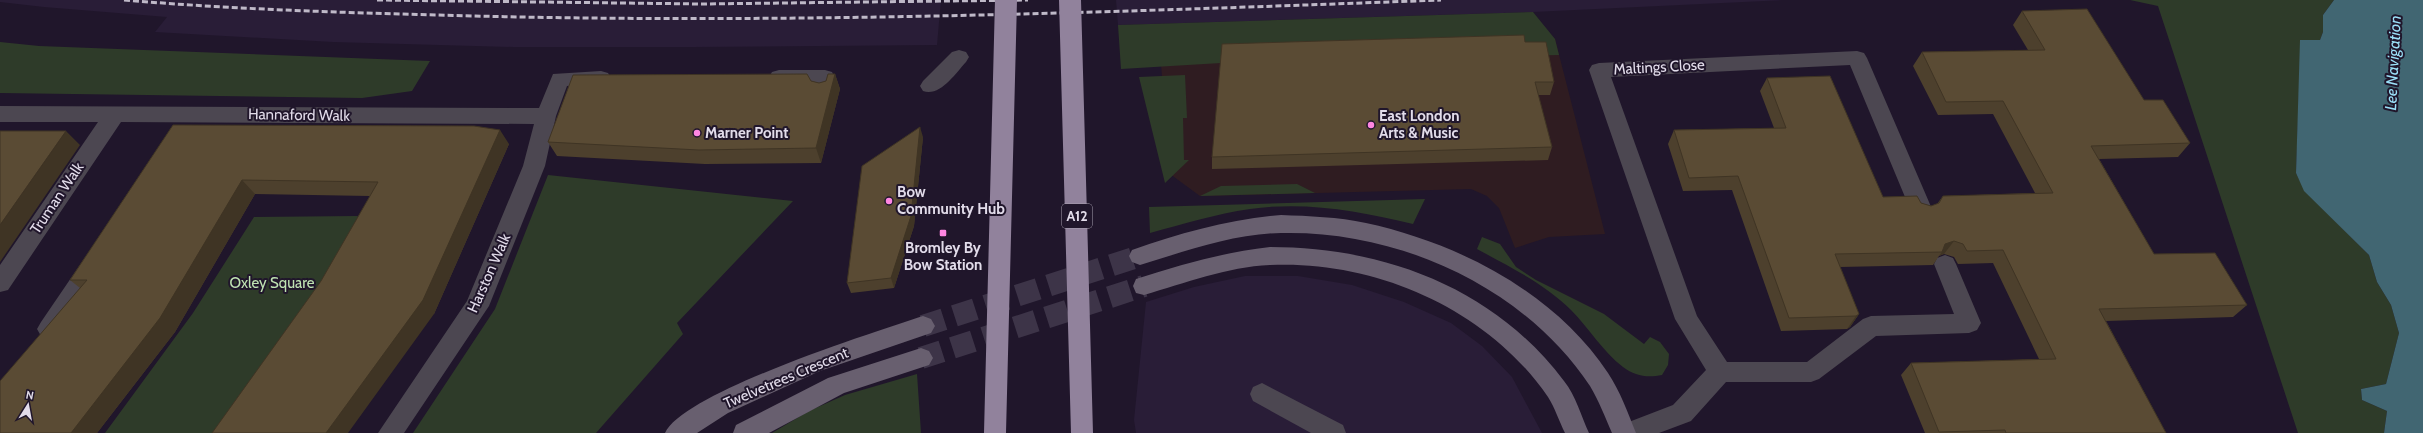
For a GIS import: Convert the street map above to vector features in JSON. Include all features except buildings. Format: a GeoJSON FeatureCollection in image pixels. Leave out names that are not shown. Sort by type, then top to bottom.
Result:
{"type":"FeatureCollection","features":[{"type":"Feature","properties":{"kind":"highway"},"geometry":{"type":"LineString","coordinates":[[995,433],[1006,0]]}},
{"type":"Feature","properties":{"kind":"highway","name":"A12"},"geometry":{"type":"LineString","coordinates":[[1070,0],[1082,433]]}},
{"type":"Feature","properties":{"kind":"street"},"geometry":{"type":"LineString","coordinates":[[930,86],[959,57]]}},
{"type":"Feature","properties":{"kind":"street","name":"Maltings Close"},"geometry":{"type":"LineString","coordinates":[[1720,372],[1687,319],[1599,70],[1857,58],[1921,209]]}},
{"type":"Feature","properties":{"kind":"street"},"geometry":{"type":"LineString","coordinates":[[761,77],[825,77],[823,89]]}},
{"type":"Feature","properties":{"kind":"street"},"geometry":{"type":"LineString","coordinates":[[546,116],[560,78],[618,78]]}},
{"type":"Feature","properties":{"kind":"street","name":"Hannaford Walk"},"geometry":{"type":"LineString","coordinates":[[0,114],[546,116]]}},
{"type":"Feature","properties":{"kind":"street","name":"Truman Walk"},"geometry":{"type":"LineString","coordinates":[[0,283],[114,114]]}},
{"type":"Feature","properties":{"kind":"street"},"geometry":{"type":"LineString","coordinates":[[177,134],[190,114]]}},
{"type":"Feature","properties":{"kind":"street","name":"Harston Walk"},"geometry":{"type":"LineString","coordinates":[[390,433],[477,306],[534,166],[546,116]]}},
{"type":"Feature","properties":{"kind":"street"},"geometry":{"type":"LineString","coordinates":[[1140,256],[1222,232],[1281,224],[1338,227],[1396,240],[1454,260],[1510,292],[1561,333],[1601,383],[1624,433]]}},
{"type":"Feature","properties":{"kind":"street"},"geometry":{"type":"LineString","coordinates":[[35,346],[53,323],[106,244]]}},
{"type":"Feature","properties":{"kind":"street"},"geometry":{"type":"LineString","coordinates":[[1144,286],[1225,262],[1271,256],[1321,257],[1372,266],[1426,285],[1482,318],[1522,350],[1556,390],[1577,433]]}},
{"type":"Feature","properties":{"kind":"street"},"geometry":{"type":"LineString","coordinates":[[1630,433],[1682,413],[1720,372],[1811,372],[1871,326],[1969,323],[1944,264]]}},
{"type":"Feature","properties":{"kind":"street","name":"Twelvetrees Crescent"},"geometry":{"type":"LineString","coordinates":[[677,433],[719,405],[813,363],[923,326]]}},
{"type":"Feature","properties":{"kind":"street","name":"Twelvetrees Crescent"},"geometry":{"type":"LineString","coordinates":[[745,433],[837,386],[921,358]]}},
{"type":"Feature","properties":{"kind":"street"},"geometry":{"type":"LineString","coordinates":[[1262,394],[1334,433]]}},
{"type":"Feature","properties":{"kind":"shaded area"},"geometry":{"type":"Polygon","coordinates":[[[0,0],[941,0],[937,45],[514,47],[333,42],[155,32],[167,17],[44,7],[0,2],[0,0]]]}},
{"type":"Feature","properties":{"kind":"shaded area"},"geometry":{"type":"Polygon","coordinates":[[[1116,0],[1783,0],[1533,12],[1118,25],[1116,0]]]}},
{"type":"Feature","properties":{"kind":"shaded area","name":"East London Arts & Music"},"geometry":{"type":"Polygon","coordinates":[[[1555,39],[1605,234],[1549,237],[1515,248],[1499,208],[1487,196],[1471,189],[1200,196],[1170,174],[1160,52],[1555,39]]]}},
{"type":"Feature","properties":{"kind":"shaded area"},"geometry":{"type":"Polygon","coordinates":[[[1245,276],[1298,276],[1352,285],[1404,302],[1451,323],[1482,346],[1512,377],[1542,433],[1136,433],[1134,420],[1146,302],[1194,287],[1245,276]]]}},
{"type":"Feature","properties":{"kind":"green space"},"geometry":{"type":"Polygon","coordinates":[[[2130,0],[2334,0],[2323,15],[2323,32],[2320,40],[2301,40],[2296,173],[2305,191],[2369,255],[2377,282],[2391,305],[2399,333],[2386,384],[2361,389],[2362,400],[2387,411],[2384,433],[2298,433],[2158,6],[2130,0]]]}},
{"type":"Feature","properties":{"kind":"green space"},"geometry":{"type":"Polygon","coordinates":[[[1533,12],[1555,39],[1559,55],[1221,63],[1121,69],[1118,25],[1533,12]]]}},
{"type":"Feature","properties":{"kind":"green space"},"geometry":{"type":"Polygon","coordinates":[[[0,42],[39,46],[430,61],[412,91],[362,98],[0,93],[0,42]]]}},
{"type":"Feature","properties":{"kind":"green space"},"geometry":{"type":"Polygon","coordinates":[[[1185,75],[1187,118],[1183,118],[1184,160],[1189,160],[1165,183],[1139,77],[1185,75]]]}},
{"type":"Feature","properties":{"kind":"green space"},"geometry":{"type":"Polygon","coordinates":[[[548,175],[793,201],[677,323],[683,334],[596,433],[413,433],[495,309],[548,175]]]}},
{"type":"Feature","properties":{"kind":"green space"},"geometry":{"type":"Polygon","coordinates":[[[1297,184],[1315,193],[1200,196],[1221,186],[1297,184]]]}},
{"type":"Feature","properties":{"kind":"green space"},"geometry":{"type":"Polygon","coordinates":[[[1425,199],[1413,224],[1353,211],[1291,206],[1250,209],[1150,233],[1149,207],[1425,199]]]}},
{"type":"Feature","properties":{"kind":"green space","name":"Oxley Square"},"geometry":{"type":"Polygon","coordinates":[[[358,216],[319,303],[228,433],[105,433],[193,313],[254,217],[358,216]]]}},
{"type":"Feature","properties":{"kind":"green space"},"geometry":{"type":"Polygon","coordinates":[[[1482,237],[1500,244],[1516,267],[1536,280],[1604,314],[1644,344],[1650,337],[1660,342],[1669,354],[1668,365],[1662,375],[1641,376],[1623,367],[1609,354],[1578,317],[1550,292],[1527,276],[1477,249],[1482,237]]]}},
{"type":"Feature","properties":{"kind":"green space"},"geometry":{"type":"Polygon","coordinates":[[[917,374],[921,433],[772,433],[809,411],[845,395],[917,374]]]}},
{"type":"Feature","properties":{"kind":"water","name":"Lee Navigation"},"geometry":{"type":"Polygon","coordinates":[[[2334,0],[2423,0],[2423,433],[2384,433],[2387,411],[2362,400],[2361,389],[2386,384],[2399,333],[2391,305],[2377,282],[2369,255],[2304,191],[2296,173],[2300,40],[2320,40],[2323,32],[2323,15],[2334,0]]]}},
{"type":"Feature","properties":{"kind":"tunnel"},"geometry":{"type":"LineString","coordinates":[[923,326],[1140,256]]}},
{"type":"Feature","properties":{"kind":"tunnel"},"geometry":{"type":"LineString","coordinates":[[921,358],[1144,286]]}},
{"type":"Feature","properties":{"kind":"railway"},"geometry":{"type":"LineString","coordinates":[[124,0],[256,9],[387,14],[716,19],[958,16],[1441,0]]}},
{"type":"Feature","properties":{"kind":"railway"},"geometry":{"type":"LineString","coordinates":[[377,0],[702,4],[1028,0]]}},
{"type":"Feature","properties":{"kind":"place","name":"East London Arts & Music"},"geometry":{"type":"Point","coordinates":[1371,125]}},
{"type":"Feature","properties":{"kind":"place","name":"Marner Point"},"geometry":{"type":"Point","coordinates":[697,133]}},
{"type":"Feature","properties":{"kind":"place","name":"Bow Community Hub"},"geometry":{"type":"Point","coordinates":[889,201]}},
{"type":"Feature","properties":{"kind":"place","name":"Bromley By Bow Station"},"geometry":{"type":"Point","coordinates":[943,233]}}]}
